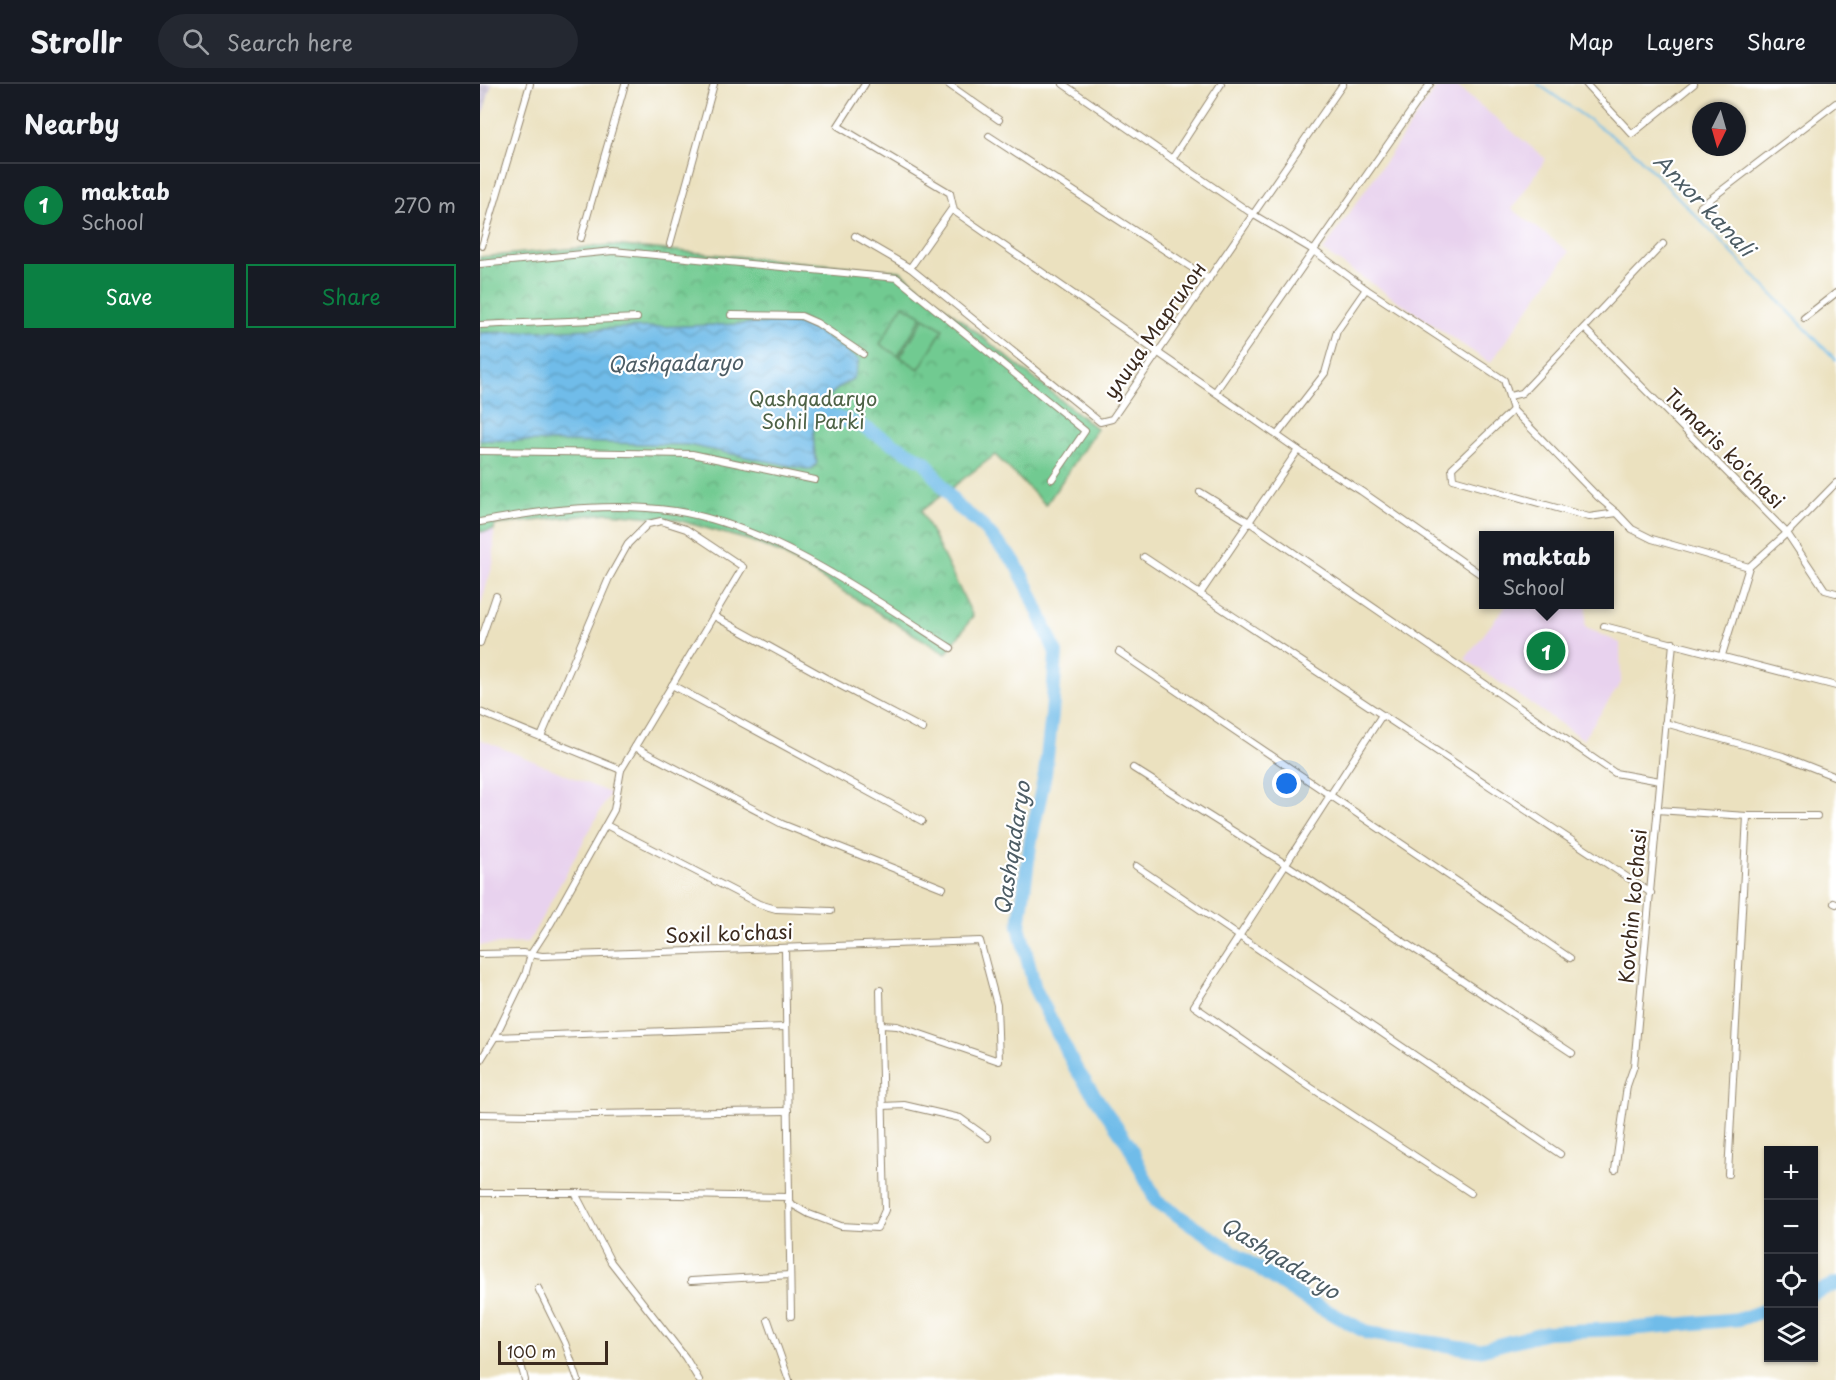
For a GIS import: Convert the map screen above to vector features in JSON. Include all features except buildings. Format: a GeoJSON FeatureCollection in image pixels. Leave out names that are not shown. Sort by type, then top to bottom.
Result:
{"type":"FeatureCollection","features":[{"type":"Feature","properties":{"kind":"street"},"geometry":{"type":"LineString","coordinates":[[482,246],[530,84]]}},
{"type":"Feature","properties":{"kind":"street"},"geometry":{"type":"LineString","coordinates":[[581,238],[625,84]]}},
{"type":"Feature","properties":{"kind":"street"},"geometry":{"type":"LineString","coordinates":[[670,243],[714,84]]}},
{"type":"Feature","properties":{"kind":"street"},"geometry":{"type":"LineString","coordinates":[[865,84],[838,126],[950,193],[954,211],[1479,573]]}},
{"type":"Feature","properties":{"kind":"street"},"geometry":{"type":"LineString","coordinates":[[948,84],[999,120]]}},
{"type":"Feature","properties":{"kind":"street"},"geometry":{"type":"LineString","coordinates":[[1063,84],[1504,380],[1513,410],[1632,529],[1652,539],[1749,567]]}},
{"type":"Feature","properties":{"kind":"street"},"geometry":{"type":"LineString","coordinates":[[1172,159],[1221,84]]}},
{"type":"Feature","properties":{"kind":"street","name":"улица Маргилон"},"geometry":{"type":"LineString","coordinates":[[855,236],[910,268],[1100,422],[1112,419],[1344,84]]}},
{"type":"Feature","properties":{"kind":"street"},"geometry":{"type":"LineString","coordinates":[[1215,392],[1430,84]]}},
{"type":"Feature","properties":{"kind":"street"},"geometry":{"type":"LineString","coordinates":[[1586,84],[1632,134],[1694,84]]}},
{"type":"Feature","properties":{"kind":"street"},"geometry":{"type":"LineString","coordinates":[[1700,207],[1836,103]]}},
{"type":"Feature","properties":{"kind":"street"},"geometry":{"type":"LineString","coordinates":[[989,136],[1209,279]]}},
{"type":"Feature","properties":{"kind":"street"},"geometry":{"type":"LineString","coordinates":[[910,268],[953,207]]}},
{"type":"Feature","properties":{"kind":"street"},"geometry":{"type":"LineString","coordinates":[[1510,396],[1522,393],[1663,244]]}},
{"type":"Feature","properties":{"kind":"street"},"geometry":{"type":"LineString","coordinates":[[480,264],[612,251],[897,278],[1085,431],[1052,479]]}},
{"type":"Feature","properties":{"kind":"street"},"geometry":{"type":"LineString","coordinates":[[1277,435],[1325,373],[1337,331],[1366,289]]}},
{"type":"Feature","properties":{"kind":"street"},"geometry":{"type":"LineString","coordinates":[[1804,318],[1836,293]]}},
{"type":"Feature","properties":{"kind":"street"},"geometry":{"type":"LineString","coordinates":[[731,315],[801,316],[817,322],[863,354]]}},
{"type":"Feature","properties":{"kind":"street"},"geometry":{"type":"LineString","coordinates":[[480,325],[637,318]]}},
{"type":"Feature","properties":{"kind":"street","name":"Tumaris ko'chasi"},"geometry":{"type":"LineString","coordinates":[[1584,328],[1787,533],[1825,590],[1836,593]]}},
{"type":"Feature","properties":{"kind":"street"},"geometry":{"type":"LineString","coordinates":[[1513,410],[1452,468],[1453,480],[1589,517],[1617,513]]}},
{"type":"Feature","properties":{"kind":"street"},"geometry":{"type":"LineString","coordinates":[[1200,594],[1298,450]]}},
{"type":"Feature","properties":{"kind":"street"},"geometry":{"type":"LineString","coordinates":[[480,451],[692,454],[815,480]]}},
{"type":"Feature","properties":{"kind":"street"},"geometry":{"type":"LineString","coordinates":[[1722,655],[1749,567],[1787,533],[1836,483]]}},
{"type":"Feature","properties":{"kind":"street"},"geometry":{"type":"LineString","coordinates":[[1200,492],[1248,522],[1615,773],[1660,781]]}},
{"type":"Feature","properties":{"kind":"street"},"geometry":{"type":"LineString","coordinates":[[480,522],[608,506],[676,511],[726,524],[768,539],[808,560],[951,648]]}},
{"type":"Feature","properties":{"kind":"street"},"geometry":{"type":"LineString","coordinates":[[480,1061],[484,1047],[495,1037],[525,975],[531,954],[614,810],[621,770],[743,567],[686,529],[661,521],[648,524],[628,544],[609,578],[541,737]]}},
{"type":"Feature","properties":{"kind":"street"},"geometry":{"type":"LineString","coordinates":[[1144,557],[1651,893]]}},
{"type":"Feature","properties":{"kind":"street"},"geometry":{"type":"LineString","coordinates":[[480,643],[496,596]]}},
{"type":"Feature","properties":{"kind":"street"},"geometry":{"type":"LineString","coordinates":[[714,615],[923,729]]}},
{"type":"Feature","properties":{"kind":"street"},"geometry":{"type":"LineString","coordinates":[[1604,626],[1722,655],[1836,687]]}},
{"type":"Feature","properties":{"kind":"street","name":"Kovchin ko'chasi"},"geometry":{"type":"LineString","coordinates":[[1615,1170],[1628,1086],[1634,1066],[1673,643]]}},
{"type":"Feature","properties":{"kind":"street"},"geometry":{"type":"LineString","coordinates":[[1119,652],[1570,958]]}},
{"type":"Feature","properties":{"kind":"street"},"geometry":{"type":"LineString","coordinates":[[672,685],[922,821]]}},
{"type":"Feature","properties":{"kind":"street"},"geometry":{"type":"LineString","coordinates":[[480,712],[621,770]]}},
{"type":"Feature","properties":{"kind":"street"},"geometry":{"type":"LineString","coordinates":[[1382,715],[1194,1006],[1310,1087],[1471,1193]]}},
{"type":"Feature","properties":{"kind":"street"},"geometry":{"type":"LineString","coordinates":[[1665,723],[1782,756],[1836,777]]}},
{"type":"Feature","properties":{"kind":"street"},"geometry":{"type":"LineString","coordinates":[[635,747],[782,824],[944,888]]}},
{"type":"Feature","properties":{"kind":"street"},"geometry":{"type":"LineString","coordinates":[[1133,768],[1287,865],[1572,1053]]}},
{"type":"Feature","properties":{"kind":"street"},"geometry":{"type":"LineString","coordinates":[[1657,810],[1747,816],[1817,816]]}},
{"type":"Feature","properties":{"kind":"street"},"geometry":{"type":"LineString","coordinates":[[1728,1174],[1747,816]]}},
{"type":"Feature","properties":{"kind":"street"},"geometry":{"type":"LineString","coordinates":[[606,825],[759,904],[776,909],[831,910]]}},
{"type":"Feature","properties":{"kind":"street"},"geometry":{"type":"LineString","coordinates":[[1136,866],[1560,1154]]}},
{"type":"Feature","properties":{"kind":"street","name":"Soxil ko'chasi"},"geometry":{"type":"LineString","coordinates":[[480,954],[542,956],[980,941],[997,1005],[999,1061],[897,1026],[881,1025]]}},
{"type":"Feature","properties":{"kind":"street"},"geometry":{"type":"LineString","coordinates":[[785,948],[791,1316]]}},
{"type":"Feature","properties":{"kind":"street"},"geometry":{"type":"LineString","coordinates":[[480,1193],[575,1193],[788,1199],[809,1214],[841,1226],[878,1228],[885,1210],[880,990]]}},
{"type":"Feature","properties":{"kind":"street"},"geometry":{"type":"LineString","coordinates":[[495,1037],[786,1027]]}},
{"type":"Feature","properties":{"kind":"street"},"geometry":{"type":"LineString","coordinates":[[882,1106],[904,1106],[960,1118],[988,1138]]}},
{"type":"Feature","properties":{"kind":"street"},"geometry":{"type":"LineString","coordinates":[[480,1114],[788,1111]]}},
{"type":"Feature","properties":{"kind":"street"},"geometry":{"type":"LineString","coordinates":[[575,1193],[611,1262],[685,1357],[699,1380]]}},
{"type":"Feature","properties":{"kind":"street"},"geometry":{"type":"LineString","coordinates":[[691,1281],[790,1275]]}},
{"type":"Feature","properties":{"kind":"street"},"geometry":{"type":"LineString","coordinates":[[538,1288],[566,1343],[578,1380]]}},
{"type":"Feature","properties":{"kind":"street"},"geometry":{"type":"LineString","coordinates":[[768,1320],[789,1380]]}},
{"type":"Feature","properties":{"kind":"street"},"geometry":{"type":"LineString","coordinates":[[518,1353],[525,1380]]}},
{"type":"Feature","properties":{"kind":"shaded area"},"geometry":{"type":"Polygon","coordinates":[[[480,84],[492,84],[480,124],[480,84]]]}},
{"type":"Feature","properties":{"kind":"shaded area"},"geometry":{"type":"Polygon","coordinates":[[[1439,84],[1454,84],[1546,159],[1512,209],[1569,252],[1490,363],[1323,251],[1439,84]]]}},
{"type":"Feature","properties":{"kind":"shaded area"},"geometry":{"type":"Polygon","coordinates":[[[494,530],[494,561],[480,607],[480,532],[494,530]]]}},
{"type":"Feature","properties":{"kind":"shaded area"},"geometry":{"type":"Polygon","coordinates":[[[1503,609],[1587,609],[1585,627],[1620,643],[1621,683],[1583,739],[1465,659],[1503,609]]]}},
{"type":"Feature","properties":{"kind":"shaded area"},"geometry":{"type":"Polygon","coordinates":[[[480,739],[610,793],[528,943],[480,945],[480,739]]]}},
{"type":"Feature","properties":{"kind":"green space","name":"Qashqadaryo Sohil Parki"},"geometry":{"type":"Polygon","coordinates":[[[611,245],[900,271],[1097,429],[1046,505],[995,455],[921,511],[973,616],[946,654],[780,553],[751,541],[674,519],[609,513],[495,525],[494,530],[480,532],[480,257],[611,245]]]}},
{"type":"Feature","properties":{"kind":"green space"},"geometry":{"type":"Polygon","coordinates":[[[903,305],[922,316],[898,356],[880,344],[903,305]]]}},
{"type":"Feature","properties":{"kind":"green space"},"geometry":{"type":"Polygon","coordinates":[[[924,318],[943,329],[919,369],[900,357],[924,318]]]}},
{"type":"Feature","properties":{"kind":"water"},"geometry":{"type":"Polygon","coordinates":[[[797,324],[816,331],[859,360],[854,378],[831,394],[818,413],[813,435],[817,463],[811,470],[688,445],[480,440],[480,333],[797,324]]]}},
{"type":"Feature","properties":{"kind":"waterway","name":"Anxor kanali"},"geometry":{"type":"LineString","coordinates":[[1538,84],[1632,150],[1836,360]]}},
{"type":"Feature","properties":{"kind":"waterway","name":"Qashqadaryo"},"geometry":{"type":"LineString","coordinates":[[804,402],[826,414],[860,425],[925,462],[956,505],[978,522],[1014,561],[1028,587],[1056,653],[1045,774],[1031,839],[1019,926],[1035,989],[1076,1069],[1129,1145],[1156,1201],[1303,1298],[1368,1333],[1479,1350],[1547,1332],[1640,1328],[1740,1319],[1764,1310]]}},
{"type":"Feature","properties":{"kind":"waterway","name":"Qashqadaryo"},"geometry":{"type":"LineString","coordinates":[[1818,1291],[1836,1284]]}},
{"type":"Feature","properties":{"kind":"place","name":"maktab"},"geometry":{"type":"Point","coordinates":[1546,651]}}]}
